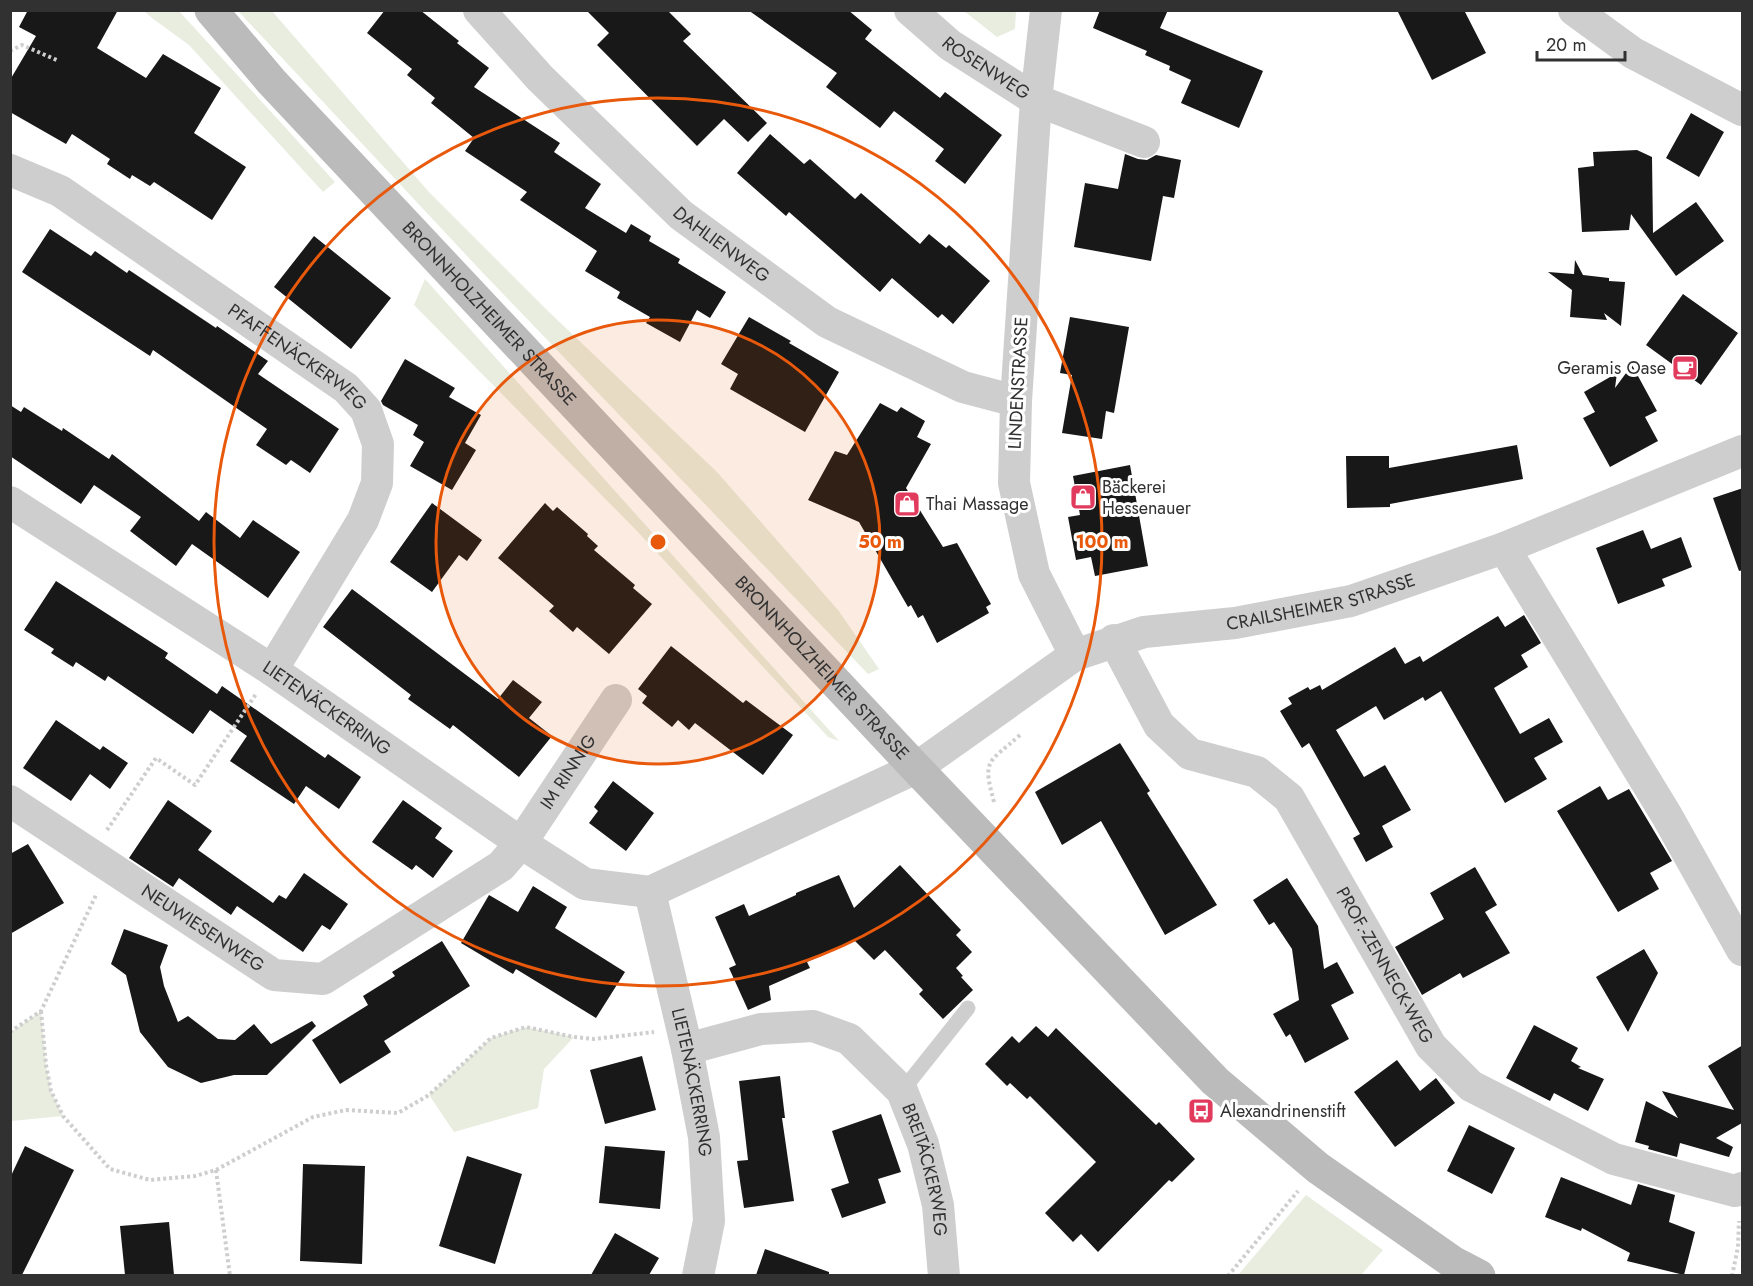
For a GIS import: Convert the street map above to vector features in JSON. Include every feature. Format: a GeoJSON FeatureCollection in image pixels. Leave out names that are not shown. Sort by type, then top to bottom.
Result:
{"type":"FeatureCollection","features":[{"type":"Feature","properties":{"kind":"street","name":"BRONNHOLZHEIMER STRASSE"},"geometry":{"type":"LineString","coordinates":[[211,10],[271,81],[916,768],[1215,1081],[1318,1168],[1454,1263],[1479,1275]]}},
{"type":"Feature","properties":{"kind":"street","name":"DAHLIENWEG"},"geometry":{"type":"LineString","coordinates":[[478,10],[540,78],[681,215],[827,322],[963,387],[1016,401]]}},
{"type":"Feature","properties":{"kind":"street","name":"ROSENWEG"},"geometry":{"type":"LineString","coordinates":[[910,10],[950,45],[1036,100]]}},
{"type":"Feature","properties":{"kind":"street","name":"LINDENSTRASSE"},"geometry":{"type":"LineString","coordinates":[[1046,10],[1036,100],[1016,401],[1014,483],[1034,574],[1075,655]]}},
{"type":"Feature","properties":{"kind":"street"},"geometry":{"type":"LineString","coordinates":[[1574,10],[1633,53],[1743,110]]}},
{"type":"Feature","properties":{"kind":"street"},"geometry":{"type":"LineString","coordinates":[[1036,100],[1143,142]]}},
{"type":"Feature","properties":{"kind":"street","name":"PFAFFENÄCKERWEG"},"geometry":{"type":"LineString","coordinates":[[10,170],[60,191],[346,388],[366,410],[378,444],[377,483],[363,520],[272,670]]}},
{"type":"Feature","properties":{"kind":"street","name":"CRAILSHEIMER STRASSE"},"geometry":{"type":"LineString","coordinates":[[916,768],[1075,655],[1114,640],[1144,632],[1235,623],[1351,601],[1504,548],[1743,451]]}},
{"type":"Feature","properties":{"kind":"street","name":"LIETENÄCKERRING"},"geometry":{"type":"LineString","coordinates":[[10,502],[272,670],[521,843],[585,884],[650,891],[685,1038],[704,1137],[709,1221],[698,1275]]}},
{"type":"Feature","properties":{"kind":"street"},"geometry":{"type":"LineString","coordinates":[[1504,548],[1667,816],[1743,950]]}},
{"type":"Feature","properties":{"kind":"street","name":"PROF.-ZENNECK-WEG"},"geometry":{"type":"LineString","coordinates":[[1114,640],[1159,725],[1190,754],[1257,772],[1289,798],[1431,1046],[1472,1086],[1614,1159],[1739,1190]]}},
{"type":"Feature","properties":{"kind":"street","name":"IM RINNIG"},"geometry":{"type":"LineString","coordinates":[[521,843],[616,700]]}},
{"type":"Feature","properties":{"kind":"street"},"geometry":{"type":"LineString","coordinates":[[650,891],[916,768]]}},
{"type":"Feature","properties":{"kind":"street","name":"NEUWIESENWEG"},"geometry":{"type":"LineString","coordinates":[[10,801],[274,975],[323,979],[501,866],[521,843]]}},
{"type":"Feature","properties":{"kind":"street","name":"BREITÄCKERWEG"},"geometry":{"type":"LineString","coordinates":[[685,1038],[760,1029],[813,1026],[849,1039],[902,1091],[924,1144],[938,1205],[944,1275]]}},
{"type":"Feature","properties":{"kind":"lane"},"geometry":{"type":"LineString","coordinates":[[902,1091],[968,1008]]}},
{"type":"Feature","properties":{"kind":"path"},"geometry":{"type":"LineString","coordinates":[[10,51],[22,45],[59,61]]}},
{"type":"Feature","properties":{"kind":"path"},"geometry":{"type":"LineString","coordinates":[[272,670],[195,785],[156,758],[100,859],[40,1011],[51,1091],[63,1116],[110,1169],[150,1180],[195,1176],[216,1170],[313,1117],[346,1110],[398,1113],[429,1095],[491,1038],[526,1027],[594,1039],[685,1038]]}},
{"type":"Feature","properties":{"kind":"path"},"geometry":{"type":"LineString","coordinates":[[998,808],[994,803],[987,775],[989,763],[1021,734]]}},
{"type":"Feature","properties":{"kind":"path"},"geometry":{"type":"LineString","coordinates":[[10,1032],[40,1011]]}},
{"type":"Feature","properties":{"kind":"path"},"geometry":{"type":"LineString","coordinates":[[1228,1275],[1318,1168]]}},
{"type":"Feature","properties":{"kind":"path"},"geometry":{"type":"LineString","coordinates":[[216,1170],[230,1275]]}},
{"type":"Feature","properties":{"kind":"path"},"geometry":{"type":"LineString","coordinates":[[1732,1275],[1738,1247],[1739,1190]]}},
{"type":"Feature","properties":{"kind":"shaded area"},"geometry":{"type":"Polygon","coordinates":[[[144,11],[179,11],[335,182],[323,192],[189,45],[144,11]]]}},
{"type":"Feature","properties":{"kind":"shaded area"},"geometry":{"type":"Polygon","coordinates":[[[238,11],[272,11],[428,191],[549,312],[717,472],[838,610],[879,669],[868,674],[483,273],[238,11]]]}},
{"type":"Feature","properties":{"kind":"shaded area"},"geometry":{"type":"Polygon","coordinates":[[[964,11],[1016,11],[1015,29],[997,37],[964,11]]]}},
{"type":"Feature","properties":{"kind":"shaded area"},"geometry":{"type":"Polygon","coordinates":[[[425,279],[839,741],[828,737],[637,531],[414,305],[425,279]]]}},
{"type":"Feature","properties":{"kind":"shaded area"},"geometry":{"type":"Polygon","coordinates":[[[41,1011],[51,1091],[63,1116],[11,1121],[11,1032],[41,1011]]]}},
{"type":"Feature","properties":{"kind":"shaded area"},"geometry":{"type":"Polygon","coordinates":[[[526,1027],[574,1037],[544,1069],[538,1108],[454,1132],[429,1095],[491,1038],[526,1027]]]}},
{"type":"Feature","properties":{"kind":"shaded area"},"geometry":{"type":"Polygon","coordinates":[[[1306,1195],[1383,1250],[1361,1275],[1238,1275],[1306,1195]]]}},
{"type":"Feature","properties":{"kind":"building"},"geometry":{"type":"Polygon","coordinates":[[[28,10],[118,10],[97,48],[146,78],[163,54],[221,88],[194,133],[246,167],[212,220],[154,182],[150,186],[132,175],[130,179],[107,164],[110,159],[72,134],[66,144],[10,112],[10,80],[36,36],[19,27],[28,10]]]}},
{"type":"Feature","properties":{"kind":"building"},"geometry":{"type":"Polygon","coordinates":[[[385,10],[420,10],[489,68],[474,87],[560,143],[554,152],[601,184],[585,208],[626,233],[631,224],[651,236],[649,241],[680,259],[678,263],[726,292],[710,318],[697,310],[680,342],[646,323],[650,317],[617,298],[620,292],[585,271],[597,251],[520,200],[527,192],[465,151],[474,138],[431,103],[435,98],[407,75],[412,69],[367,33],[385,10]]]}},
{"type":"Feature","properties":{"kind":"building"},"geometry":{"type":"Polygon","coordinates":[[[586,10],[667,10],[691,34],[683,41],[767,123],[748,142],[724,119],[697,146],[597,45],[609,33],[586,10]]]}},
{"type":"Feature","properties":{"kind":"building"},"geometry":{"type":"Polygon","coordinates":[[[748,10],[848,10],[872,30],[865,39],[940,98],[945,92],[1002,135],[965,184],[935,161],[944,149],[894,111],[880,128],[826,87],[837,73],[748,10]]]}},
{"type":"Feature","properties":{"kind":"building"},"geometry":{"type":"Polygon","coordinates":[[[1100,10],[1168,10],[1160,28],[1263,71],[1239,128],[1181,103],[1191,80],[1169,70],[1170,66],[1145,55],[1147,51],[1093,28],[1100,10]]]}},
{"type":"Feature","properties":{"kind":"building"},"geometry":{"type":"Polygon","coordinates":[[[1397,10],[1464,10],[1486,53],[1432,80],[1397,10]]]}},
{"type":"Feature","properties":{"kind":"building"},"geometry":{"type":"Polygon","coordinates":[[[1691,113],[1724,132],[1699,177],[1666,158],[1691,113]]]}},
{"type":"Feature","properties":{"kind":"building"},"geometry":{"type":"Polygon","coordinates":[[[770,134],[804,164],[810,159],[855,199],[861,193],[920,244],[929,234],[946,248],[949,245],[990,281],[953,324],[942,314],[938,318],[892,278],[880,292],[789,212],[786,216],[737,173],[770,134]]]}},
{"type":"Feature","properties":{"kind":"building"},"geometry":{"type":"Polygon","coordinates":[[[1637,150],[1652,157],[1653,233],[1696,202],[1724,241],[1676,276],[1631,214],[1629,230],[1582,232],[1578,168],[1594,166],[1593,152],[1637,150]]]}},
{"type":"Feature","properties":{"kind":"building"},"geometry":{"type":"Polygon","coordinates":[[[1125,154],[1147,160],[1156,155],[1181,160],[1174,198],[1163,196],[1151,261],[1074,247],[1085,183],[1118,189],[1125,154]]]}},
{"type":"Feature","properties":{"kind":"building"},"geometry":{"type":"Polygon","coordinates":[[[50,229],[91,256],[95,251],[127,273],[129,270],[268,361],[258,374],[339,429],[310,473],[291,460],[286,465],[256,445],[267,429],[153,350],[150,356],[22,272],[50,229]]]}},
{"type":"Feature","properties":{"kind":"building"},"geometry":{"type":"Polygon","coordinates":[[[314,236],[391,298],[351,349],[274,287],[314,236]]]}},
{"type":"Feature","properties":{"kind":"building"},"geometry":{"type":"Polygon","coordinates":[[[1575,260],[1583,275],[1625,282],[1621,326],[1604,313],[1607,320],[1570,317],[1572,290],[1548,272],[1574,274],[1575,260]]]}},
{"type":"Feature","properties":{"kind":"building"},"geometry":{"type":"Polygon","coordinates":[[[1683,294],[1738,333],[1701,385],[1646,345],[1683,294]]]}},
{"type":"Feature","properties":{"kind":"building"},"geometry":{"type":"Polygon","coordinates":[[[749,317],[839,372],[805,432],[730,389],[738,374],[721,364],[749,317]]]}},
{"type":"Feature","properties":{"kind":"building"},"geometry":{"type":"Polygon","coordinates":[[[1070,317],[1129,327],[1114,413],[1106,411],[1102,439],[1062,433],[1072,375],[1060,373],[1070,317]]]}},
{"type":"Feature","properties":{"kind":"building"},"geometry":{"type":"Polygon","coordinates":[[[405,359],[455,388],[449,397],[481,415],[465,443],[476,450],[452,490],[410,466],[424,442],[413,435],[418,425],[383,405],[381,401],[405,359]]]}},
{"type":"Feature","properties":{"kind":"building"},"geometry":{"type":"Polygon","coordinates":[[[1632,365],[1657,411],[1645,417],[1658,441],[1610,467],[1583,418],[1595,412],[1584,392],[1617,373],[1615,388],[1632,365]]]}},
{"type":"Feature","properties":{"kind":"building"},"geometry":{"type":"Polygon","coordinates":[[[880,403],[897,412],[901,407],[925,421],[917,437],[931,444],[906,488],[943,547],[957,543],[991,604],[986,607],[989,613],[937,643],[923,615],[918,618],[911,605],[908,607],[859,522],[808,500],[835,451],[847,455],[880,403]]]}},
{"type":"Feature","properties":{"kind":"building"},"geometry":{"type":"Polygon","coordinates":[[[10,405],[21,412],[24,407],[62,431],[63,428],[109,459],[112,454],[199,521],[206,512],[240,538],[253,520],[300,552],[268,598],[192,544],[176,566],[130,531],[141,517],[94,485],[81,504],[10,456],[10,405]]]}},
{"type":"Feature","properties":{"kind":"building"},"geometry":{"type":"Polygon","coordinates":[[[1517,445],[1523,479],[1390,504],[1390,507],[1347,508],[1346,456],[1389,456],[1389,468],[1517,445]]]}},
{"type":"Feature","properties":{"kind":"building"},"geometry":{"type":"Polygon","coordinates":[[[1130,465],[1148,566],[1095,576],[1091,557],[1076,560],[1068,517],[1080,515],[1073,476],[1130,465]]]}},
{"type":"Feature","properties":{"kind":"building"},"geometry":{"type":"Polygon","coordinates":[[[1743,488],[1743,570],[1739,571],[1713,498],[1743,488]]]}},
{"type":"Feature","properties":{"kind":"building"},"geometry":{"type":"Polygon","coordinates":[[[432,503],[482,540],[467,561],[459,555],[432,592],[390,562],[432,503]]]}},
{"type":"Feature","properties":{"kind":"building"},"geometry":{"type":"Polygon","coordinates":[[[545,503],[553,511],[557,507],[588,534],[587,536],[598,546],[594,550],[635,585],[633,588],[652,604],[609,654],[577,627],[573,632],[549,611],[554,606],[498,558],[545,503]]]}},
{"type":"Feature","properties":{"kind":"building"},"geometry":{"type":"Polygon","coordinates":[[[1643,530],[1651,549],[1681,537],[1692,567],[1662,579],[1665,586],[1618,604],[1596,548],[1643,530]]]}},
{"type":"Feature","properties":{"kind":"building"},"geometry":{"type":"Polygon","coordinates":[[[56,581],[168,653],[165,658],[217,694],[222,686],[325,758],[328,754],[361,777],[339,809],[306,786],[294,804],[230,761],[247,736],[210,710],[193,734],[108,676],[105,681],[76,662],[73,667],[51,653],[54,649],[24,630],[56,581]]]}},
{"type":"Feature","properties":{"kind":"building"},"geometry":{"type":"Polygon","coordinates":[[[352,589],[498,699],[513,680],[542,702],[529,718],[552,736],[519,777],[453,725],[450,729],[408,699],[411,695],[323,627],[352,589]]]}},
{"type":"Feature","properties":{"kind":"building"},"geometry":{"type":"Polygon","coordinates":[[[1524,615],[1541,643],[1521,655],[1528,667],[1494,688],[1520,734],[1549,718],[1563,742],[1534,758],[1547,779],[1505,803],[1441,691],[1425,701],[1423,697],[1384,720],[1376,706],[1336,730],[1364,777],[1385,765],[1411,810],[1382,826],[1393,847],[1366,862],[1353,838],[1360,834],[1309,743],[1302,748],[1280,711],[1292,704],[1288,698],[1308,687],[1310,690],[1320,685],[1322,690],[1395,647],[1405,664],[1420,656],[1423,662],[1498,616],[1505,627],[1524,615]]]}},
{"type":"Feature","properties":{"kind":"building"},"geometry":{"type":"Polygon","coordinates":[[[671,646],[743,703],[746,700],[793,735],[763,775],[695,723],[689,730],[678,720],[672,727],[642,703],[647,696],[638,689],[671,646]]]}},
{"type":"Feature","properties":{"kind":"building"},"geometry":{"type":"Polygon","coordinates":[[[56,720],[100,750],[103,746],[128,763],[110,789],[90,774],[71,801],[23,768],[56,720]]]}},
{"type":"Feature","properties":{"kind":"building"},"geometry":{"type":"Polygon","coordinates":[[[1120,743],[1150,791],[1147,793],[1217,905],[1165,935],[1101,821],[1062,845],[1035,792],[1120,743]]]}},
{"type":"Feature","properties":{"kind":"building"},"geometry":{"type":"Polygon","coordinates":[[[613,781],[654,813],[626,851],[589,823],[598,811],[594,807],[613,781]]]}},
{"type":"Feature","properties":{"kind":"building"},"geometry":{"type":"Polygon","coordinates":[[[1600,786],[1608,800],[1629,789],[1672,861],[1650,873],[1659,889],[1618,912],[1557,811],[1600,786]]]}},
{"type":"Feature","properties":{"kind":"building"},"geometry":{"type":"Polygon","coordinates":[[[168,800],[212,831],[198,850],[273,903],[279,895],[286,899],[304,873],[348,904],[330,930],[322,925],[303,952],[237,906],[231,915],[179,878],[173,887],[129,858],[168,800]]]}},
{"type":"Feature","properties":{"kind":"building"},"geometry":{"type":"Polygon","coordinates":[[[403,800],[442,828],[435,838],[453,851],[433,878],[416,865],[412,870],[372,842],[403,800]]]}},
{"type":"Feature","properties":{"kind":"building"},"geometry":{"type":"Polygon","coordinates":[[[28,844],[64,903],[10,934],[10,854],[28,844]]]}},
{"type":"Feature","properties":{"kind":"building"},"geometry":{"type":"Polygon","coordinates":[[[900,865],[961,930],[956,935],[972,952],[956,968],[973,990],[943,1019],[919,994],[923,990],[885,950],[874,960],[855,941],[807,962],[810,968],[769,986],[771,1000],[748,1010],[729,968],[736,965],[715,917],[744,904],[749,916],[839,875],[854,908],[900,865]]]}},
{"type":"Feature","properties":{"kind":"building"},"geometry":{"type":"Polygon","coordinates":[[[1475,867],[1497,905],[1485,912],[1510,953],[1463,978],[1460,973],[1422,995],[1395,947],[1444,919],[1430,893],[1475,867]]]}},
{"type":"Feature","properties":{"kind":"building"},"geometry":{"type":"Polygon","coordinates":[[[1287,878],[1318,926],[1324,969],[1337,962],[1354,993],[1331,1005],[1349,1039],[1305,1063],[1290,1034],[1286,1037],[1273,1014],[1299,1000],[1292,949],[1274,922],[1269,925],[1253,900],[1287,878]]]}},
{"type":"Feature","properties":{"kind":"building"},"geometry":{"type":"Polygon","coordinates":[[[533,886],[567,907],[555,928],[625,972],[596,1018],[516,969],[513,974],[461,943],[489,895],[518,912],[533,886]]]}},
{"type":"Feature","properties":{"kind":"building"},"geometry":{"type":"Polygon","coordinates":[[[124,929],[168,945],[160,967],[164,986],[178,1022],[188,1016],[218,1039],[235,1040],[254,1024],[271,1044],[312,1021],[316,1026],[267,1075],[234,1075],[201,1083],[168,1067],[140,1032],[126,975],[111,964],[124,929]]]}},
{"type":"Feature","properties":{"kind":"building"},"geometry":{"type":"Polygon","coordinates":[[[442,941],[470,986],[384,1041],[391,1052],[340,1084],[312,1040],[368,1005],[363,996],[395,976],[392,972],[442,941]]]}},
{"type":"Feature","properties":{"kind":"building"},"geometry":{"type":"Polygon","coordinates":[[[1644,949],[1658,973],[1628,1032],[1596,977],[1644,949]]]}},
{"type":"Feature","properties":{"kind":"building"},"geometry":{"type":"Polygon","coordinates":[[[1534,1025],[1578,1048],[1571,1061],[1581,1067],[1578,1068],[1604,1079],[1588,1111],[1554,1093],[1550,1101],[1506,1078],[1534,1025]]]}},
{"type":"Feature","properties":{"kind":"building"},"geometry":{"type":"Polygon","coordinates":[[[1036,1026],[1048,1037],[1056,1028],[1156,1125],[1159,1122],[1195,1159],[1172,1182],[1169,1180],[1098,1252],[1081,1234],[1073,1242],[1045,1213],[1096,1162],[1030,1096],[1027,1099],[1010,1083],[1007,1086],[985,1064],[1012,1036],[1019,1043],[1036,1026]]]}},
{"type":"Feature","properties":{"kind":"building"},"geometry":{"type":"Polygon","coordinates":[[[1743,1045],[1743,1125],[1742,1123],[1716,1138],[1733,1147],[1729,1157],[1680,1143],[1677,1157],[1648,1149],[1649,1146],[1635,1142],[1646,1101],[1678,1118],[1662,1091],[1734,1110],[1708,1066],[1743,1045]]]}},
{"type":"Feature","properties":{"kind":"building"},"geometry":{"type":"Polygon","coordinates":[[[642,1056],[656,1110],[605,1124],[590,1070],[642,1056]]]}},
{"type":"Feature","properties":{"kind":"building"},"geometry":{"type":"Polygon","coordinates":[[[1397,1060],[1420,1091],[1436,1078],[1455,1103],[1395,1147],[1354,1092],[1397,1060]]]}},
{"type":"Feature","properties":{"kind":"building"},"geometry":{"type":"Polygon","coordinates":[[[780,1076],[785,1118],[782,1118],[794,1201],[744,1208],[737,1161],[748,1160],[739,1081],[780,1076]]]}},
{"type":"Feature","properties":{"kind":"building"},"geometry":{"type":"Polygon","coordinates":[[[881,1114],[901,1172],[878,1179],[886,1203],[842,1218],[831,1189],[849,1183],[832,1131],[881,1114]]]}},
{"type":"Feature","properties":{"kind":"building"},"geometry":{"type":"Polygon","coordinates":[[[1469,1125],[1515,1148],[1492,1194],[1447,1171],[1469,1125]]]}},
{"type":"Feature","properties":{"kind":"building"},"geometry":{"type":"Polygon","coordinates":[[[25,1146],[74,1170],[22,1275],[10,1275],[10,1178],[25,1146]]]}},
{"type":"Feature","properties":{"kind":"building"},"geometry":{"type":"Polygon","coordinates":[[[605,1146],[665,1151],[660,1209],[599,1203],[605,1146]]]}},
{"type":"Feature","properties":{"kind":"building"},"geometry":{"type":"Polygon","coordinates":[[[467,1156],[522,1174],[495,1264],[439,1246],[467,1156]]]}},
{"type":"Feature","properties":{"kind":"building"},"geometry":{"type":"Polygon","coordinates":[[[303,1164],[365,1166],[362,1264],[300,1261],[303,1164]]]}},
{"type":"Feature","properties":{"kind":"building"},"geometry":{"type":"Polygon","coordinates":[[[1561,1177],[1631,1205],[1638,1184],[1675,1195],[1669,1222],[1695,1232],[1684,1275],[1627,1261],[1630,1253],[1582,1228],[1581,1231],[1545,1217],[1561,1177]]]}},
{"type":"Feature","properties":{"kind":"building"},"geometry":{"type":"Polygon","coordinates":[[[169,1222],[174,1275],[125,1275],[120,1226],[169,1222]]]}},
{"type":"Feature","properties":{"kind":"building"},"geometry":{"type":"Polygon","coordinates":[[[615,1233],[659,1258],[649,1275],[591,1275],[615,1233]]]}},
{"type":"Feature","properties":{"kind":"building"},"geometry":{"type":"Polygon","coordinates":[[[765,1249],[829,1272],[829,1275],[756,1275],[765,1249]]]}},
{"type":"Feature","properties":{"kind":"place","name":"Geramis Oase"},"geometry":{"type":"Point","coordinates":[1685,368]}},
{"type":"Feature","properties":{"kind":"place","name":"Bäckerei Hessenauer"},"geometry":{"type":"Point","coordinates":[1083,497]}},
{"type":"Feature","properties":{"kind":"place","name":"Thai Massage"},"geometry":{"type":"Point","coordinates":[907,504]}},
{"type":"Feature","properties":{"kind":"place","name":"Alexandrinenstift"},"geometry":{"type":"Point","coordinates":[1201,1111]}}]}
